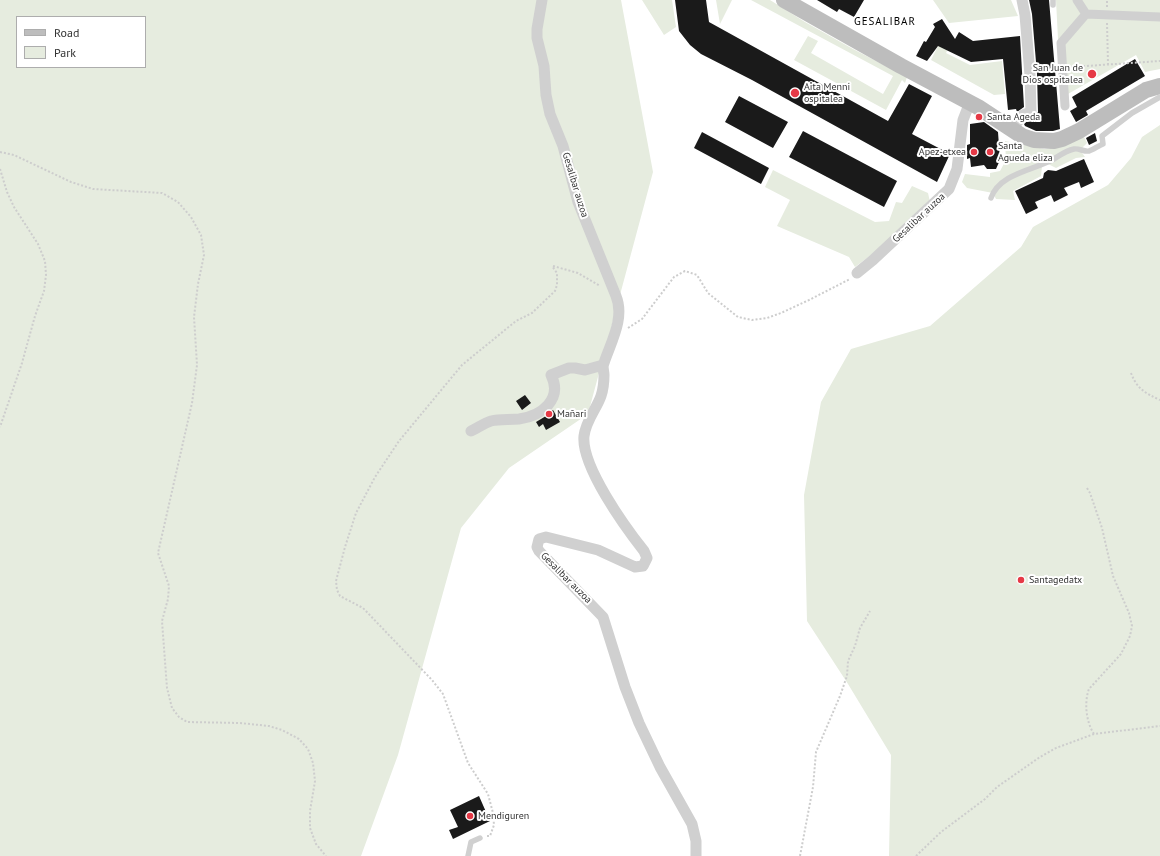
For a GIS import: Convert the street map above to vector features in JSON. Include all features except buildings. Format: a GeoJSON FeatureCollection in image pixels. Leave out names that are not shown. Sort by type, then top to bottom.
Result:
{"type":"FeatureCollection","features":[{"type":"Feature","properties":{"kind":"main road"},"geometry":{"type":"LineString","coordinates":[[793,2],[901,66],[989,113],[1011,130],[1034,140],[1054,141],[1079,131],[1146,90],[1160,86]]}},
{"type":"Feature","properties":{"kind":"street","name":"Gesalibar auzoa"},"geometry":{"type":"LineString","coordinates":[[542,0],[537,38],[544,66],[546,95],[549,109],[563,146],[578,202],[618,300],[619,316],[603,365],[604,376],[601,396],[587,425],[584,437],[585,447],[600,485],[618,516],[647,555],[646,561],[642,566],[635,567],[598,550],[546,537],[539,539],[536,544],[539,551],[603,617],[625,687],[639,723],[660,768],[692,824],[696,841],[696,856]]}},
{"type":"Feature","properties":{"kind":"street"},"geometry":{"type":"LineString","coordinates":[[1011,130],[1023,115],[1031,112],[1030,75],[1025,15],[1022,0]]}},
{"type":"Feature","properties":{"kind":"street"},"geometry":{"type":"LineString","coordinates":[[1077,0],[1086,14]]}},
{"type":"Feature","properties":{"kind":"street"},"geometry":{"type":"LineString","coordinates":[[1086,14],[1160,17]]}},
{"type":"Feature","properties":{"kind":"street"},"geometry":{"type":"LineString","coordinates":[[1065,106],[1061,43],[1086,14]]}},
{"type":"Feature","properties":{"kind":"street","name":"Gesalibar auzoa"},"geometry":{"type":"LineString","coordinates":[[857,273],[949,189],[957,169],[963,120],[970,102]]}},
{"type":"Feature","properties":{"kind":"street"},"geometry":{"type":"LineString","coordinates":[[471,432],[486,423],[504,419],[519,419],[530,416],[542,410],[553,401],[555,391],[554,382],[551,375],[569,368],[585,370],[603,365]]}},
{"type":"Feature","properties":{"kind":"lane"},"geometry":{"type":"LineString","coordinates":[[991,198],[993,193],[1004,181],[1017,174],[1051,161],[1063,153],[1075,149],[1088,151],[1103,144],[1102,136],[1132,113],[1160,98]]}},
{"type":"Feature","properties":{"kind":"lane"},"geometry":{"type":"LineString","coordinates":[[468,856],[471,842],[480,838]]}},
{"type":"Feature","properties":{"kind":"path"},"geometry":{"type":"LineString","coordinates":[[1107,15],[1108,64]]}},
{"type":"Feature","properties":{"kind":"path"},"geometry":{"type":"LineString","coordinates":[[1063,67],[1160,61]]}},
{"type":"Feature","properties":{"kind":"path"},"geometry":{"type":"LineString","coordinates":[[0,152],[14,155],[71,182],[93,189],[162,193],[178,202],[191,217],[201,234],[204,255],[198,284],[194,317],[197,365],[192,403],[158,553],[169,586],[168,599],[162,621],[167,688],[172,708],[179,717],[187,722],[240,723],[269,726],[282,730],[299,739],[308,749],[314,763],[310,828],[316,844],[326,856]]}},
{"type":"Feature","properties":{"kind":"path"},"geometry":{"type":"LineString","coordinates":[[0,169],[7,192],[14,207],[38,244],[46,261],[46,275],[44,291],[35,316],[22,363],[0,427]]}},
{"type":"Feature","properties":{"kind":"path"},"geometry":{"type":"LineString","coordinates":[[480,838],[490,836],[494,825],[494,813],[488,794],[468,763],[443,694],[432,680],[363,608],[340,596],[337,590],[336,582],[356,513],[375,477],[399,441],[462,365],[516,321],[532,313],[555,291],[557,285],[557,273],[552,266],[578,273],[606,290],[618,300]]}},
{"type":"Feature","properties":{"kind":"path"},"geometry":{"type":"LineString","coordinates":[[616,329],[626,329],[642,319],[674,277],[685,271],[696,275],[708,293],[738,317],[752,320],[767,318],[780,313],[848,280],[857,273]]}},
{"type":"Feature","properties":{"kind":"path"},"geometry":{"type":"LineString","coordinates":[[1131,373],[1135,385],[1160,400]]}},
{"type":"Feature","properties":{"kind":"path"},"geometry":{"type":"LineString","coordinates":[[1087,488],[1102,528],[1113,576],[1129,614],[1132,626],[1130,636],[1121,654],[1088,693],[1087,709],[1094,734]]}},
{"type":"Feature","properties":{"kind":"path"},"geometry":{"type":"LineString","coordinates":[[800,856],[813,787],[816,752],[840,696],[847,676],[848,661],[855,646],[860,628],[870,611]]}},
{"type":"Feature","properties":{"kind":"path"},"geometry":{"type":"LineString","coordinates":[[916,856],[941,832],[984,799],[997,787],[1017,772],[1056,748],[1094,734],[1160,726]]}},
{"type":"Feature","properties":{"kind":"green space"},"geometry":{"type":"Polygon","coordinates":[[[0,0],[621,0],[653,172],[588,414],[509,468],[461,528],[398,755],[361,856],[0,856],[0,0]]]}},
{"type":"Feature","properties":{"kind":"green space"},"geometry":{"type":"Polygon","coordinates":[[[642,0],[672,0],[676,27],[664,35],[642,0]]]}},
{"type":"Feature","properties":{"kind":"green space"},"geometry":{"type":"Polygon","coordinates":[[[716,0],[732,0],[720,24],[716,0]]]}},
{"type":"Feature","properties":{"kind":"green space"},"geometry":{"type":"Polygon","coordinates":[[[751,0],[770,0],[853,49],[907,77],[905,83],[902,80],[886,110],[794,60],[808,36],[818,41],[811,53],[883,94],[893,76],[751,0]]]}},
{"type":"Feature","properties":{"kind":"green space"},"geometry":{"type":"Polygon","coordinates":[[[933,0],[1011,0],[1018,16],[949,23],[933,0]]]}},
{"type":"Feature","properties":{"kind":"green space"},"geometry":{"type":"Polygon","coordinates":[[[1056,0],[1160,0],[1160,69],[1145,72],[1136,55],[1061,98],[1056,0]]]}},
{"type":"Feature","properties":{"kind":"green space"},"geometry":{"type":"Polygon","coordinates":[[[941,40],[949,47],[946,53],[970,65],[1002,61],[1005,94],[994,95],[931,60],[941,40]]]}},
{"type":"Feature","properties":{"kind":"green space"},"geometry":{"type":"Polygon","coordinates":[[[1160,125],[1160,856],[889,856],[891,755],[848,684],[807,621],[804,495],[821,402],[851,349],[930,326],[1021,247],[1033,227],[1108,185],[1131,158],[1142,137],[1160,125]]]}},
{"type":"Feature","properties":{"kind":"green space"},"geometry":{"type":"Polygon","coordinates":[[[1083,135],[1087,143],[1080,150],[1085,157],[1076,158],[1056,168],[1048,164],[1042,166],[1041,176],[1013,191],[1015,200],[996,199],[993,193],[967,188],[962,182],[965,174],[990,177],[990,173],[1000,171],[1006,160],[1005,141],[1045,149],[1067,145],[1083,135]]]}},
{"type":"Feature","properties":{"kind":"green space"},"geometry":{"type":"Polygon","coordinates":[[[773,170],[875,222],[889,221],[896,202],[902,203],[912,186],[928,193],[930,202],[875,252],[855,267],[849,257],[777,226],[790,200],[765,187],[773,170]]]}},
{"type":"Feature","properties":{"kind":"place","name":"San Juan de Dios ospitalea"},"geometry":{"type":"Point","coordinates":[1092,74]}},
{"type":"Feature","properties":{"kind":"place","name":"Aita Menni ospitalea"},"geometry":{"type":"Point","coordinates":[795,93]}},
{"type":"Feature","properties":{"kind":"place","name":"Santa Ageda"},"geometry":{"type":"Point","coordinates":[979,117]}},
{"type":"Feature","properties":{"kind":"place","name":"Apez-etxea"},"geometry":{"type":"Point","coordinates":[974,152]}},
{"type":"Feature","properties":{"kind":"place","name":"Santa Agueda eliza"},"geometry":{"type":"Point","coordinates":[990,152]}},
{"type":"Feature","properties":{"kind":"place","name":"Mañari"},"geometry":{"type":"Point","coordinates":[549,414]}},
{"type":"Feature","properties":{"kind":"place","name":"Santagedatx"},"geometry":{"type":"Point","coordinates":[1021,580]}},
{"type":"Feature","properties":{"kind":"place","name":"Mendiguren"},"geometry":{"type":"Point","coordinates":[470,816]}},
{"type":"Feature","properties":{"kind":"district","name":"GESALIBAR"},"geometry":{"type":"Point","coordinates":[885,22]}}]}
